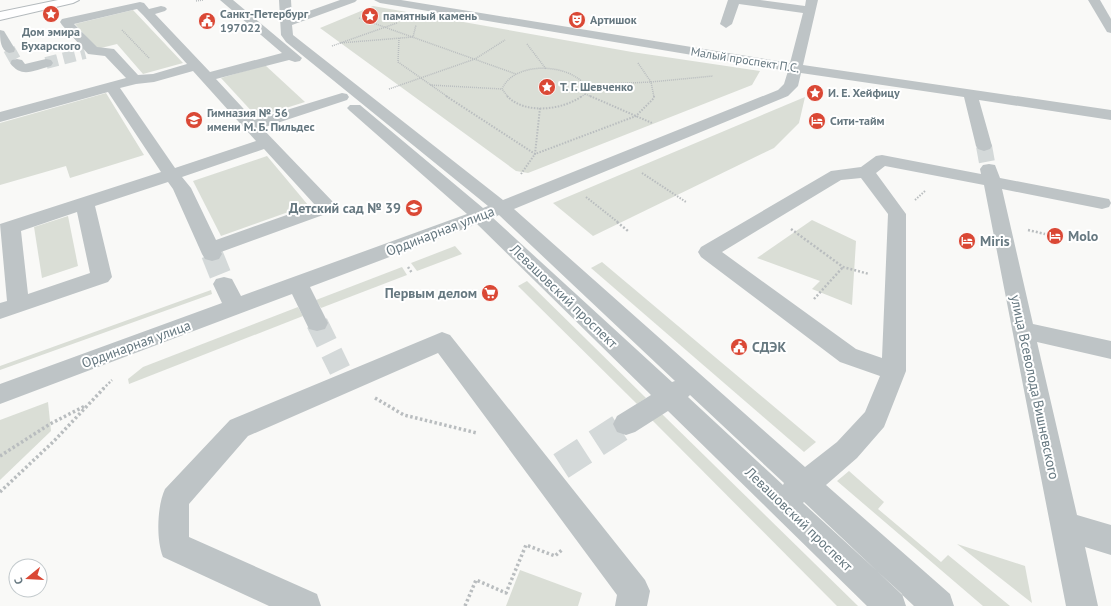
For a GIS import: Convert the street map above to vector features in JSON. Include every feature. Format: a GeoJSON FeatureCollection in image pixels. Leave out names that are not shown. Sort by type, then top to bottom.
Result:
{"type":"FeatureCollection","features":[{"type":"Feature","properties":{"kind":"main road"},"geometry":{"type":"LineString","coordinates":[[0,10],[48,0]]}},
{"type":"Feature","properties":{"kind":"main road"},"geometry":{"type":"LineString","coordinates":[[0,16],[73,0]]}},
{"type":"Feature","properties":{"kind":"street","name":"Левашовский проспект"},"geometry":{"type":"LineString","coordinates":[[226,0],[460,197],[491,212]]}},
{"type":"Feature","properties":{"kind":"street","name":"Левашовский проспект"},"geometry":{"type":"LineString","coordinates":[[285,0],[287,35],[290,39],[491,212],[681,389],[782,503],[890,606]]}},
{"type":"Feature","properties":{"kind":"street"},"geometry":{"type":"LineString","coordinates":[[287,23],[351,0]]}},
{"type":"Feature","properties":{"kind":"street","name":"Малый проспект П.С."},"geometry":{"type":"LineString","coordinates":[[380,0],[795,68],[1111,115]]}},
{"type":"Feature","properties":{"kind":"street"},"geometry":{"type":"LineString","coordinates":[[726,24],[735,0],[811,5]]}},
{"type":"Feature","properties":{"kind":"street"},"geometry":{"type":"LineString","coordinates":[[1094,0],[1111,29]]}},
{"type":"Feature","properties":{"kind":"street","name":"Ординарная улица"},"geometry":{"type":"LineString","coordinates":[[0,394],[491,212],[783,92],[791,86],[811,5]]}},
{"type":"Feature","properties":{"kind":"street"},"geometry":{"type":"LineString","coordinates":[[112,86],[182,188],[211,252],[327,207],[140,6],[66,22],[88,52],[109,52],[135,80]]}},
{"type":"Feature","properties":{"kind":"street"},"geometry":{"type":"LineString","coordinates":[[147,13],[161,9]]}},
{"type":"Feature","properties":{"kind":"street"},"geometry":{"type":"LineString","coordinates":[[0,34],[9,49]]}},
{"type":"Feature","properties":{"kind":"street"},"geometry":{"type":"LineString","coordinates":[[0,117],[135,80],[201,72],[291,55]]}},
{"type":"Feature","properties":{"kind":"street"},"geometry":{"type":"LineString","coordinates":[[17,63],[22,69],[46,63]]}},
{"type":"Feature","properties":{"kind":"street","name":"улица Всеволода Вишневского"},"geometry":{"type":"LineString","coordinates":[[970,94],[988,165],[1082,606]]}},
{"type":"Feature","properties":{"kind":"street"},"geometry":{"type":"LineString","coordinates":[[86,204],[101,277],[9,308],[5,229],[172,175],[342,97]]}},
{"type":"Feature","properties":{"kind":"street"},"geometry":{"type":"LineString","coordinates":[[894,371],[848,356],[708,252],[837,175],[866,172],[882,160],[988,165],[1102,203]]}},
{"type":"Feature","properties":{"kind":"street"},"geometry":{"type":"LineString","coordinates":[[782,503],[847,450],[875,419],[894,371],[897,214],[866,172]]}},
{"type":"Feature","properties":{"kind":"street"},"geometry":{"type":"LineString","coordinates":[[224,284],[235,308]]}},
{"type":"Feature","properties":{"kind":"street"},"geometry":{"type":"LineString","coordinates":[[298,284],[318,323]]}},
{"type":"Feature","properties":{"kind":"street"},"geometry":{"type":"LineString","coordinates":[[1023,330],[1111,350]]}},
{"type":"Feature","properties":{"kind":"street"},"geometry":{"type":"LineString","coordinates":[[304,606],[174,546],[175,499],[239,428],[343,376],[442,341],[522,445],[553,471],[587,530],[634,591],[631,606]]}},
{"type":"Feature","properties":{"kind":"street","name":"Левашовский проспект"},"geometry":{"type":"LineString","coordinates":[[681,389],[805,484],[938,606]]}},
{"type":"Feature","properties":{"kind":"street"},"geometry":{"type":"LineString","coordinates":[[626,424],[681,389]]}},
{"type":"Feature","properties":{"kind":"street"},"geometry":{"type":"LineString","coordinates":[[1065,526],[1111,540]]}},
{"type":"Feature","properties":{"kind":"path"},"geometry":{"type":"LineString","coordinates":[[196,1],[203,0]]}},
{"type":"Feature","properties":{"kind":"path"},"geometry":{"type":"LineString","coordinates":[[106,13],[150,59]]}},
{"type":"Feature","properties":{"kind":"path"},"geometry":{"type":"LineString","coordinates":[[358,17],[516,74]]}},
{"type":"Feature","properties":{"kind":"path"},"geometry":{"type":"LineString","coordinates":[[399,22],[340,43],[413,37]]}},
{"type":"Feature","properties":{"kind":"path"},"geometry":{"type":"LineString","coordinates":[[413,37],[417,22]]}},
{"type":"Feature","properties":{"kind":"path"},"geometry":{"type":"LineString","coordinates":[[399,38],[398,62],[429,85],[535,154]]}},
{"type":"Feature","properties":{"kind":"path"},"geometry":{"type":"LineString","coordinates":[[523,38],[546,69]]}},
{"type":"Feature","properties":{"kind":"path"},"geometry":{"type":"LineString","coordinates":[[386,90],[475,59],[506,40]]}},
{"type":"Feature","properties":{"kind":"path"},"geometry":{"type":"LineString","coordinates":[[535,154],[636,116],[654,98],[651,82],[636,58]]}},
{"type":"Feature","properties":{"kind":"path"},"geometry":{"type":"LineString","coordinates":[[585,94],[571,103],[560,106],[540,108],[521,105],[511,101],[504,95],[502,89],[504,83],[516,74],[546,69],[562,71],[576,76],[586,85],[651,82],[713,76]]}},
{"type":"Feature","properties":{"kind":"path"},"geometry":{"type":"LineString","coordinates":[[429,85],[502,89]]}},
{"type":"Feature","properties":{"kind":"path"},"geometry":{"type":"LineString","coordinates":[[585,94],[586,85]]}},
{"type":"Feature","properties":{"kind":"path"},"geometry":{"type":"LineString","coordinates":[[585,94],[654,123]]}},
{"type":"Feature","properties":{"kind":"path"},"geometry":{"type":"LineString","coordinates":[[519,178],[535,154],[540,108]]}},
{"type":"Feature","properties":{"kind":"path"},"geometry":{"type":"LineString","coordinates":[[640,172],[686,202]]}},
{"type":"Feature","properties":{"kind":"path"},"geometry":{"type":"LineString","coordinates":[[582,194],[628,231]]}},
{"type":"Feature","properties":{"kind":"path"},"geometry":{"type":"LineString","coordinates":[[772,215],[843,267],[896,281]]}},
{"type":"Feature","properties":{"kind":"path"},"geometry":{"type":"LineString","coordinates":[[1025,229],[1045,234]]}},
{"type":"Feature","properties":{"kind":"path"},"geometry":{"type":"LineString","coordinates":[[797,318],[843,267]]}},
{"type":"Feature","properties":{"kind":"path"},"geometry":{"type":"LineString","coordinates":[[0,492],[117,375]]}},
{"type":"Feature","properties":{"kind":"path"},"geometry":{"type":"LineString","coordinates":[[343,376],[404,415],[522,445]]}},
{"type":"Feature","properties":{"kind":"path"},"geometry":{"type":"LineString","coordinates":[[0,456],[50,424],[88,405]]}},
{"type":"Feature","properties":{"kind":"path"},"geometry":{"type":"LineString","coordinates":[[465,606],[476,580],[506,593],[526,545],[555,556],[587,530]]}},
{"type":"Feature","properties":{"kind":"shaded area"},"geometry":{"type":"Polygon","coordinates":[[[373,6],[632,52],[760,71],[752,85],[528,173],[516,171],[320,28],[373,6]]]}},
{"type":"Feature","properties":{"kind":"shaded area"},"geometry":{"type":"Polygon","coordinates":[[[133,10],[183,63],[143,74],[117,44],[97,49],[75,24],[133,10]]]}},
{"type":"Feature","properties":{"kind":"shaded area"},"geometry":{"type":"Polygon","coordinates":[[[265,65],[305,102],[257,117],[221,78],[265,65]]]}},
{"type":"Feature","properties":{"kind":"shaded area"},"geometry":{"type":"Polygon","coordinates":[[[106,93],[144,155],[70,178],[66,166],[0,185],[0,123],[106,93]]]}},
{"type":"Feature","properties":{"kind":"shaded area"},"geometry":{"type":"Polygon","coordinates":[[[805,97],[799,123],[774,148],[593,236],[553,203],[805,97]]]}},
{"type":"Feature","properties":{"kind":"shaded area"},"geometry":{"type":"Polygon","coordinates":[[[267,156],[308,205],[221,236],[193,181],[267,156]]]}},
{"type":"Feature","properties":{"kind":"shaded area"},"geometry":{"type":"Polygon","coordinates":[[[68,216],[78,266],[42,278],[34,227],[68,216]]]}},
{"type":"Feature","properties":{"kind":"shaded area"},"geometry":{"type":"Polygon","coordinates":[[[812,220],[856,241],[852,305],[812,289],[820,281],[757,258],[812,220]]]}},
{"type":"Feature","properties":{"kind":"shaded area"},"geometry":{"type":"Polygon","coordinates":[[[455,246],[462,254],[417,271],[411,263],[455,246]]]}},
{"type":"Feature","properties":{"kind":"shaded area"},"geometry":{"type":"Polygon","coordinates":[[[602,262],[816,442],[804,452],[591,268],[602,262]]]}},
{"type":"Feature","properties":{"kind":"shaded area"},"geometry":{"type":"Polygon","coordinates":[[[402,267],[407,275],[321,308],[316,300],[402,267]]]}},
{"type":"Feature","properties":{"kind":"shaded area"},"geometry":{"type":"Polygon","coordinates":[[[527,281],[646,398],[637,404],[518,286],[527,281]]]}},
{"type":"Feature","properties":{"kind":"shaded area"},"geometry":{"type":"Polygon","coordinates":[[[211,290],[212,294],[0,370],[0,366],[211,290]]]}},
{"type":"Feature","properties":{"kind":"shaded area"},"geometry":{"type":"Polygon","coordinates":[[[298,307],[303,316],[129,384],[128,379],[143,367],[298,307]]]}},
{"type":"Feature","properties":{"kind":"shaded area"},"geometry":{"type":"Polygon","coordinates":[[[48,402],[51,431],[0,480],[0,420],[48,402]]]}},
{"type":"Feature","properties":{"kind":"shaded area"},"geometry":{"type":"Polygon","coordinates":[[[662,414],[858,606],[837,606],[652,420],[662,414]]]}},
{"type":"Feature","properties":{"kind":"shaded area"},"geometry":{"type":"Polygon","coordinates":[[[849,471],[884,502],[878,509],[941,562],[948,555],[1010,606],[983,606],[837,481],[849,471]]]}},
{"type":"Feature","properties":{"kind":"shaded area"},"geometry":{"type":"Polygon","coordinates":[[[957,544],[1025,566],[1032,603],[957,544]]]}},
{"type":"Feature","properties":{"kind":"shaded area"},"geometry":{"type":"Polygon","coordinates":[[[520,570],[582,593],[578,606],[506,606],[520,570]]]}},
{"type":"Feature","properties":{"kind":"tunnel"},"geometry":{"type":"LineString","coordinates":[[9,49],[17,63]]}},
{"type":"Feature","properties":{"kind":"tunnel"},"geometry":{"type":"LineString","coordinates":[[46,63],[85,53]]}},
{"type":"Feature","properties":{"kind":"tunnel"},"geometry":{"type":"LineString","coordinates":[[984,146],[988,168]]}},
{"type":"Feature","properties":{"kind":"tunnel"},"geometry":{"type":"LineString","coordinates":[[212,254],[224,284]]}},
{"type":"Feature","properties":{"kind":"tunnel"},"geometry":{"type":"LineString","coordinates":[[317,323],[340,370]]}},
{"type":"Feature","properties":{"kind":"tunnel"},"geometry":{"type":"LineString","coordinates":[[561,466],[626,424]]}},
{"type":"Feature","properties":{"kind":"place","name":"Дом эмира Бухарского"},"geometry":{"type":"Point","coordinates":[51,14]}},
{"type":"Feature","properties":{"kind":"place","name":"памятный камень"},"geometry":{"type":"Point","coordinates":[370,16]}},
{"type":"Feature","properties":{"kind":"place","name":"Артишок"},"geometry":{"type":"Point","coordinates":[577,20]}},
{"type":"Feature","properties":{"kind":"place","name":"Санкт-Петербург 197022"},"geometry":{"type":"Point","coordinates":[207,21]}},
{"type":"Feature","properties":{"kind":"place","name":"Т. Г. Шевченко"},"geometry":{"type":"Point","coordinates":[547,87]}},
{"type":"Feature","properties":{"kind":"place","name":"И. Е. Хейфицу"},"geometry":{"type":"Point","coordinates":[815,93]}},
{"type":"Feature","properties":{"kind":"place","name":"Гимназия № 56 имени М. Б. Пильдес"},"geometry":{"type":"Point","coordinates":[194,120]}},
{"type":"Feature","properties":{"kind":"place","name":"Сити-тайм"},"geometry":{"type":"Point","coordinates":[817,121]}},
{"type":"Feature","properties":{"kind":"place","name":"Детский сад № 39"},"geometry":{"type":"Point","coordinates":[414,208]}},
{"type":"Feature","properties":{"kind":"place","name":"Molo"},"geometry":{"type":"Point","coordinates":[1055,236]}},
{"type":"Feature","properties":{"kind":"place","name":"Miris"},"geometry":{"type":"Point","coordinates":[967,241]}},
{"type":"Feature","properties":{"kind":"place","name":"Первым делом"},"geometry":{"type":"Point","coordinates":[490,293]}},
{"type":"Feature","properties":{"kind":"place","name":"СДЭК"},"geometry":{"type":"Point","coordinates":[739,347]}}]}
